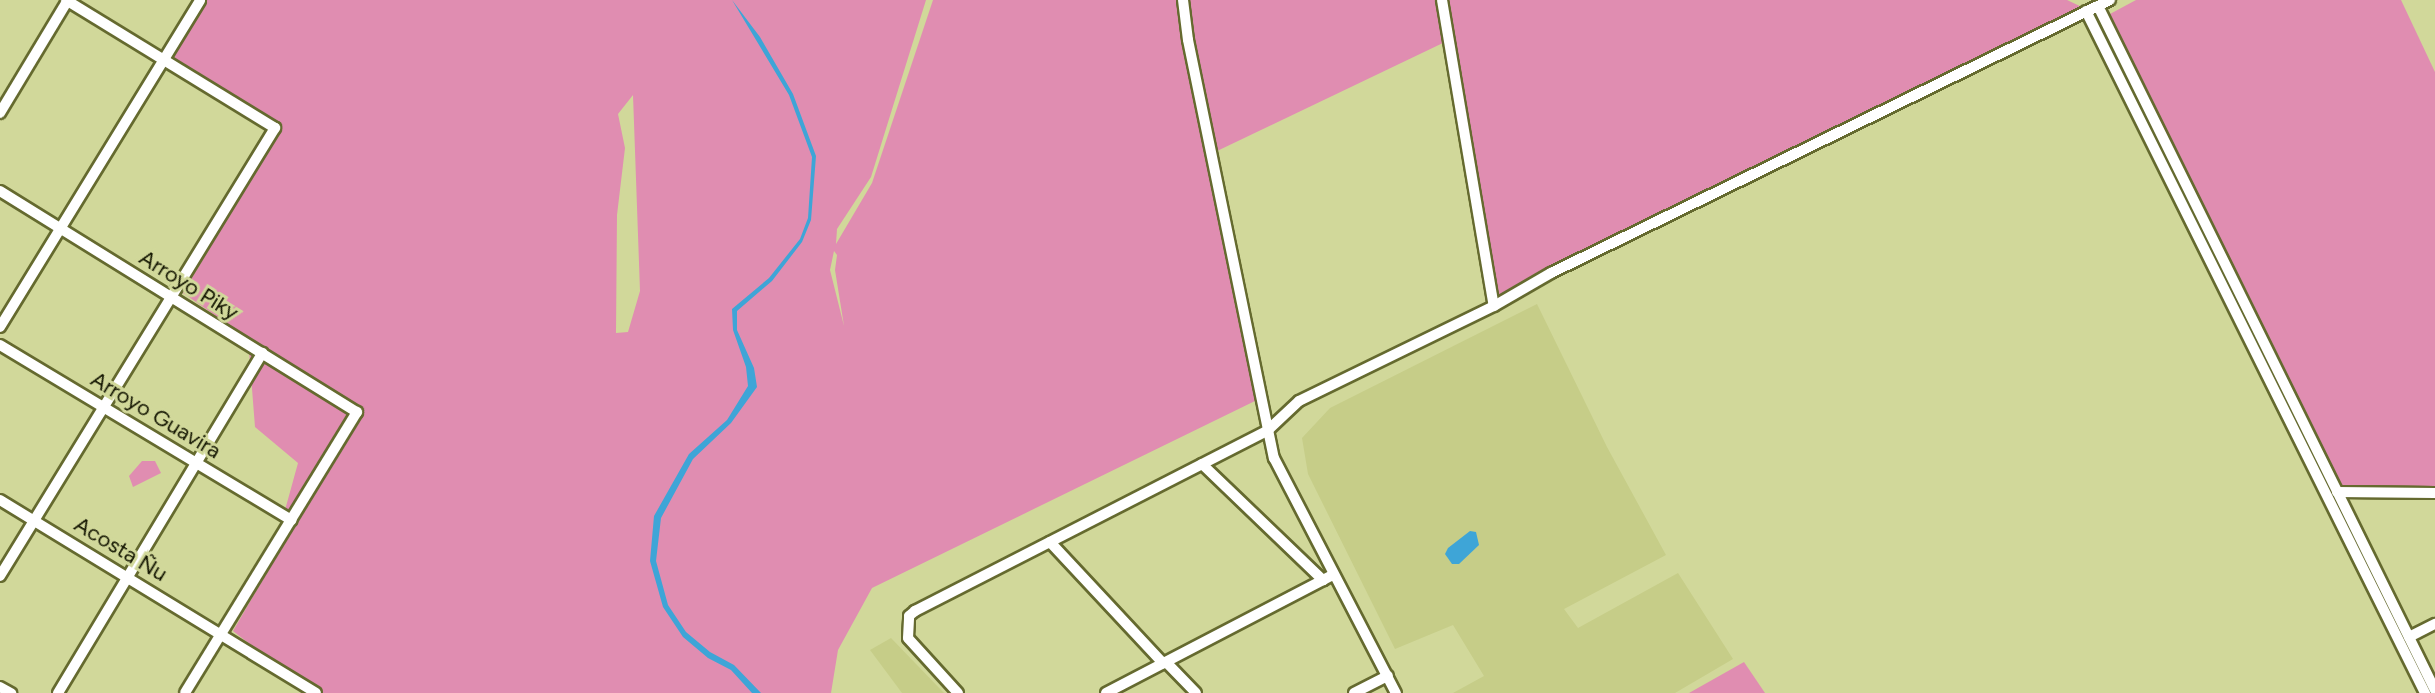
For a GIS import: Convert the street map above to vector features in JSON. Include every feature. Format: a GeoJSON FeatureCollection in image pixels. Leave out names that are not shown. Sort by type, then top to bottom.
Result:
{"type":"FeatureCollection","features":[{"type":"Feature","properties":{"kind":"street"},"geometry":{"type":"LineString","coordinates":[[0,113],[67,0],[275,128],[0,576]]}},
{"type":"Feature","properties":{"kind":"street"},"geometry":{"type":"LineString","coordinates":[[0,327],[200,0]]}},
{"type":"Feature","properties":{"kind":"street"},"geometry":{"type":"LineString","coordinates":[[1183,0],[1188,40],[1267,431],[1286,486],[1328,577],[1396,693]]}},
{"type":"Feature","properties":{"kind":"street"},"geometry":{"type":"LineString","coordinates":[[1442,0],[1494,306]]}},
{"type":"Feature","properties":{"kind":"street"},"geometry":{"type":"LineString","coordinates":[[958,693],[914,648],[908,638],[909,616],[1267,431],[1299,401],[1494,306],[1551,273],[2110,0]]}},
{"type":"Feature","properties":{"kind":"street"},"geometry":{"type":"LineString","coordinates":[[2098,6],[2435,690]]}},
{"type":"Feature","properties":{"kind":"street"},"geometry":{"type":"LineString","coordinates":[[2086,11],[2425,693]]}},
{"type":"Feature","properties":{"kind":"street","name":"Arroyo Piky"},"geometry":{"type":"LineString","coordinates":[[0,191],[357,412],[291,520]]}},
{"type":"Feature","properties":{"kind":"street","name":"Arroyo Guavira"},"geometry":{"type":"LineString","coordinates":[[0,345],[291,520]]}},
{"type":"Feature","properties":{"kind":"street"},"geometry":{"type":"LineString","coordinates":[[58,693],[262,353]]}},
{"type":"Feature","properties":{"kind":"street"},"geometry":{"type":"LineString","coordinates":[[1202,464],[1328,577]]}},
{"type":"Feature","properties":{"kind":"street"},"geometry":{"type":"LineString","coordinates":[[2320,485],[2340,493],[2435,493]]}},
{"type":"Feature","properties":{"kind":"street","name":"Acosta Ñu"},"geometry":{"type":"LineString","coordinates":[[0,500],[222,633],[315,693]]}},
{"type":"Feature","properties":{"kind":"street"},"geometry":{"type":"LineString","coordinates":[[185,693],[291,520]]}},
{"type":"Feature","properties":{"kind":"street"},"geometry":{"type":"LineString","coordinates":[[1050,542],[1196,693]]}},
{"type":"Feature","properties":{"kind":"street"},"geometry":{"type":"LineString","coordinates":[[1106,693],[1328,577]]}},
{"type":"Feature","properties":{"kind":"street"},"geometry":{"type":"LineString","coordinates":[[2409,637],[2435,624]]}},
{"type":"Feature","properties":{"kind":"street"},"geometry":{"type":"LineString","coordinates":[[1354,693],[1388,676]]}},
{"type":"Feature","properties":{"kind":"street"},"geometry":{"type":"LineString","coordinates":[[0,687],[11,693]]}},
{"type":"Feature","properties":{"kind":"shaded area"},"geometry":{"type":"Polygon","coordinates":[[[206,0],[926,0],[871,177],[837,229],[836,244],[872,183],[933,0],[1180,0],[1179,10],[1257,400],[872,588],[838,650],[831,693],[312,693],[233,631],[280,550],[282,521],[298,463],[255,427],[248,338],[183,293],[278,132],[173,59],[206,0]],[[633,95],[618,114],[625,148],[617,215],[616,333],[628,332],[640,291],[633,95]],[[834,251],[830,270],[844,326],[835,270],[837,255],[834,251]]]}},
{"type":"Feature","properties":{"kind":"shaded area"},"geometry":{"type":"Polygon","coordinates":[[[1188,0],[1438,0],[1445,42],[1215,152],[1189,29],[1188,0]]]}},
{"type":"Feature","properties":{"kind":"shaded area"},"geometry":{"type":"Polygon","coordinates":[[[1445,0],[2067,0],[2084,8],[1497,300],[1445,0]]]}},
{"type":"Feature","properties":{"kind":"shaded area"},"geometry":{"type":"Polygon","coordinates":[[[2136,0],[2401,0],[2435,72],[2435,491],[2347,490],[2339,487],[2110,21],[2110,14],[2136,0]]]}},
{"type":"Feature","properties":{"kind":"shaded area"},"geometry":{"type":"Polygon","coordinates":[[[2100,28],[2104,28],[2329,484],[2327,484],[2100,28]]]}},
{"type":"Feature","properties":{"kind":"shaded area"},"geometry":{"type":"Polygon","coordinates":[[[1537,304],[1607,447],[1666,555],[1564,609],[1578,628],[1678,573],[1733,659],[1675,693],[1453,693],[1484,676],[1453,625],[1395,649],[1308,474],[1302,438],[1330,408],[1537,304]]]}},
{"type":"Feature","properties":{"kind":"shaded area"},"geometry":{"type":"Polygon","coordinates":[[[142,461],[155,461],[161,473],[133,487],[129,476],[142,461]]]}},
{"type":"Feature","properties":{"kind":"shaded area"},"geometry":{"type":"Polygon","coordinates":[[[891,638],[944,693],[902,693],[870,650],[891,638]]]}},
{"type":"Feature","properties":{"kind":"shaded area"},"geometry":{"type":"Polygon","coordinates":[[[1744,662],[1765,693],[1689,693],[1744,662]]]}},
{"type":"Feature","properties":{"kind":"water"},"geometry":{"type":"Polygon","coordinates":[[[732,0],[760,37],[793,94],[816,156],[811,220],[802,242],[772,281],[737,311],[737,330],[754,368],[757,387],[731,423],[693,459],[661,518],[656,561],[668,605],[686,632],[710,652],[734,665],[761,693],[752,693],[731,670],[708,658],[683,637],[663,607],[650,561],[654,516],[689,454],[727,420],[748,386],[746,367],[733,330],[732,309],[769,278],[800,239],[808,218],[812,157],[789,95],[732,0]]]}},
{"type":"Feature","properties":{"kind":"water"},"geometry":{"type":"Polygon","coordinates":[[[1470,531],[1476,532],[1479,545],[1459,564],[1452,564],[1445,554],[1448,548],[1470,531]]]}}]}
